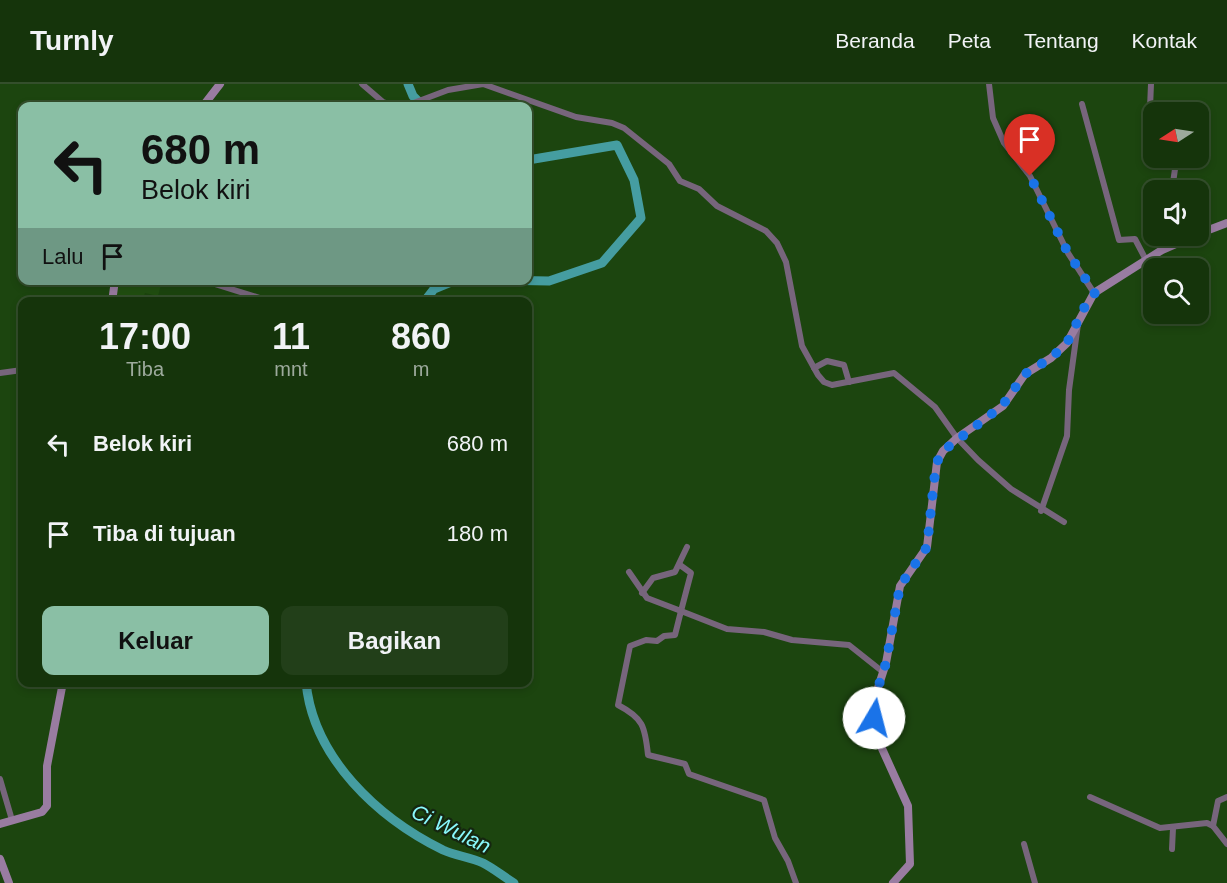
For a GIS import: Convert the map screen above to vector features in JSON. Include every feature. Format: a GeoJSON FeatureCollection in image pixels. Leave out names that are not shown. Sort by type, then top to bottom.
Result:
{"type":"FeatureCollection","features":[{"type":"Feature","properties":{"kind":"street"},"geometry":{"type":"LineString","coordinates":[[205,102],[220,84]]}},
{"type":"Feature","properties":{"kind":"street"},"geometry":{"type":"LineString","coordinates":[[362,84],[383,102]]}},
{"type":"Feature","properties":{"kind":"street"},"geometry":{"type":"LineString","coordinates":[[417,102],[448,90],[483,84],[576,117],[612,123],[624,128],[669,164],[680,181],[699,189],[717,206],[766,231],[777,243],[786,262],[802,346],[824,382],[832,385],[894,373],[935,407],[957,438],[1011,489],[1041,511],[1064,522]]}},
{"type":"Feature","properties":{"kind":"street"},"geometry":{"type":"LineString","coordinates":[[989,84],[993,118],[1004,143],[1030,176],[1068,253],[1095,293]]}},
{"type":"Feature","properties":{"kind":"street"},"geometry":{"type":"LineString","coordinates":[[1150,84],[1150,102]]}},
{"type":"Feature","properties":{"kind":"street"},"geometry":{"type":"LineString","coordinates":[[1082,104],[1119,240],[1135,239],[1145,258]]}},
{"type":"Feature","properties":{"kind":"street"},"geometry":{"type":"LineString","coordinates":[[1209,230],[1227,223]]}},
{"type":"Feature","properties":{"kind":"street"},"geometry":{"type":"LineString","coordinates":[[1149,258],[1165,246]]}},
{"type":"Feature","properties":{"kind":"street"},"geometry":{"type":"LineString","coordinates":[[893,883],[910,864],[910,834],[905,794],[876,731],[875,697],[884,672],[900,586],[927,547],[937,462],[943,451],[957,438],[1002,406],[1025,374],[1051,358],[1067,343],[1083,310],[1095,293],[1143,262]]}},
{"type":"Feature","properties":{"kind":"street"},"geometry":{"type":"LineString","coordinates":[[219,285],[257,297]]}},
{"type":"Feature","properties":{"kind":"street"},"geometry":{"type":"LineString","coordinates":[[1041,511],[1067,436],[1069,390],[1078,324]]}},
{"type":"Feature","properties":{"kind":"street"},"geometry":{"type":"LineString","coordinates":[[814,368],[827,361],[844,365],[849,382]]}},
{"type":"Feature","properties":{"kind":"street"},"geometry":{"type":"LineString","coordinates":[[0,373],[18,371]]}},
{"type":"Feature","properties":{"kind":"street"},"geometry":{"type":"LineString","coordinates":[[642,593],[653,578],[672,574],[680,565],[687,547]]}},
{"type":"Feature","properties":{"kind":"street"},"geometry":{"type":"LineString","coordinates":[[680,565],[691,573],[675,634],[664,636],[657,641],[646,640],[630,645],[618,706],[631,711],[638,718],[645,733],[649,757],[685,764],[689,774],[764,800],[775,838],[788,861],[796,883]]}},
{"type":"Feature","properties":{"kind":"street"},"geometry":{"type":"LineString","coordinates":[[629,572],[642,593],[654,603],[727,629],[764,632],[792,640],[849,645],[884,672]]}},
{"type":"Feature","properties":{"kind":"street"},"geometry":{"type":"LineString","coordinates":[[0,824],[42,812],[49,801],[47,766],[62,687]]}},
{"type":"Feature","properties":{"kind":"street"},"geometry":{"type":"LineString","coordinates":[[0,779],[12,820]]}},
{"type":"Feature","properties":{"kind":"street"},"geometry":{"type":"LineString","coordinates":[[1090,797],[1156,827],[1173,828],[1207,823],[1213,826],[1227,844]]}},
{"type":"Feature","properties":{"kind":"street"},"geometry":{"type":"LineString","coordinates":[[1213,826],[1218,801],[1227,797]]}},
{"type":"Feature","properties":{"kind":"street"},"geometry":{"type":"LineString","coordinates":[[1172,849],[1173,828]]}},
{"type":"Feature","properties":{"kind":"street"},"geometry":{"type":"LineString","coordinates":[[1024,844],[1035,883]]}},
{"type":"Feature","properties":{"kind":"street"},"geometry":{"type":"LineString","coordinates":[[0,859],[9,883]]}},
{"type":"Feature","properties":{"kind":"shaded area"},"geometry":{"type":"Polygon","coordinates":[[[119,285],[161,285],[158,296],[145,293],[144,297],[115,297],[119,285]]]}},
{"type":"Feature","properties":{"kind":"waterway","name":"Ci Wulan"},"geometry":{"type":"LineString","coordinates":[[408,84],[413,96],[419,102]]}},
{"type":"Feature","properties":{"kind":"waterway","name":"Ci Wulan"},"geometry":{"type":"LineString","coordinates":[[532,159],[617,145],[634,180],[641,218],[602,263],[549,281],[532,281]]}},
{"type":"Feature","properties":{"kind":"waterway","name":"Ci Wulan"},"geometry":{"type":"LineString","coordinates":[[428,297],[434,289],[444,285]]}},
{"type":"Feature","properties":{"kind":"waterway","name":"Ci Wulan"},"geometry":{"type":"LineString","coordinates":[[307,687],[311,710],[321,736],[335,760],[373,803],[419,837],[443,850],[483,863],[514,883]]}},
{"type":"Feature","properties":{"kind":"route"},"geometry":{"type":"LineString","coordinates":[[874,718],[875,697],[886,663],[900,586],[904,577],[921,560],[927,547],[937,462],[943,451],[957,438],[1002,406],[1010,398],[1025,374],[1051,358],[1067,343],[1089,298],[1095,293],[1068,253],[1030,176]]}}]}
